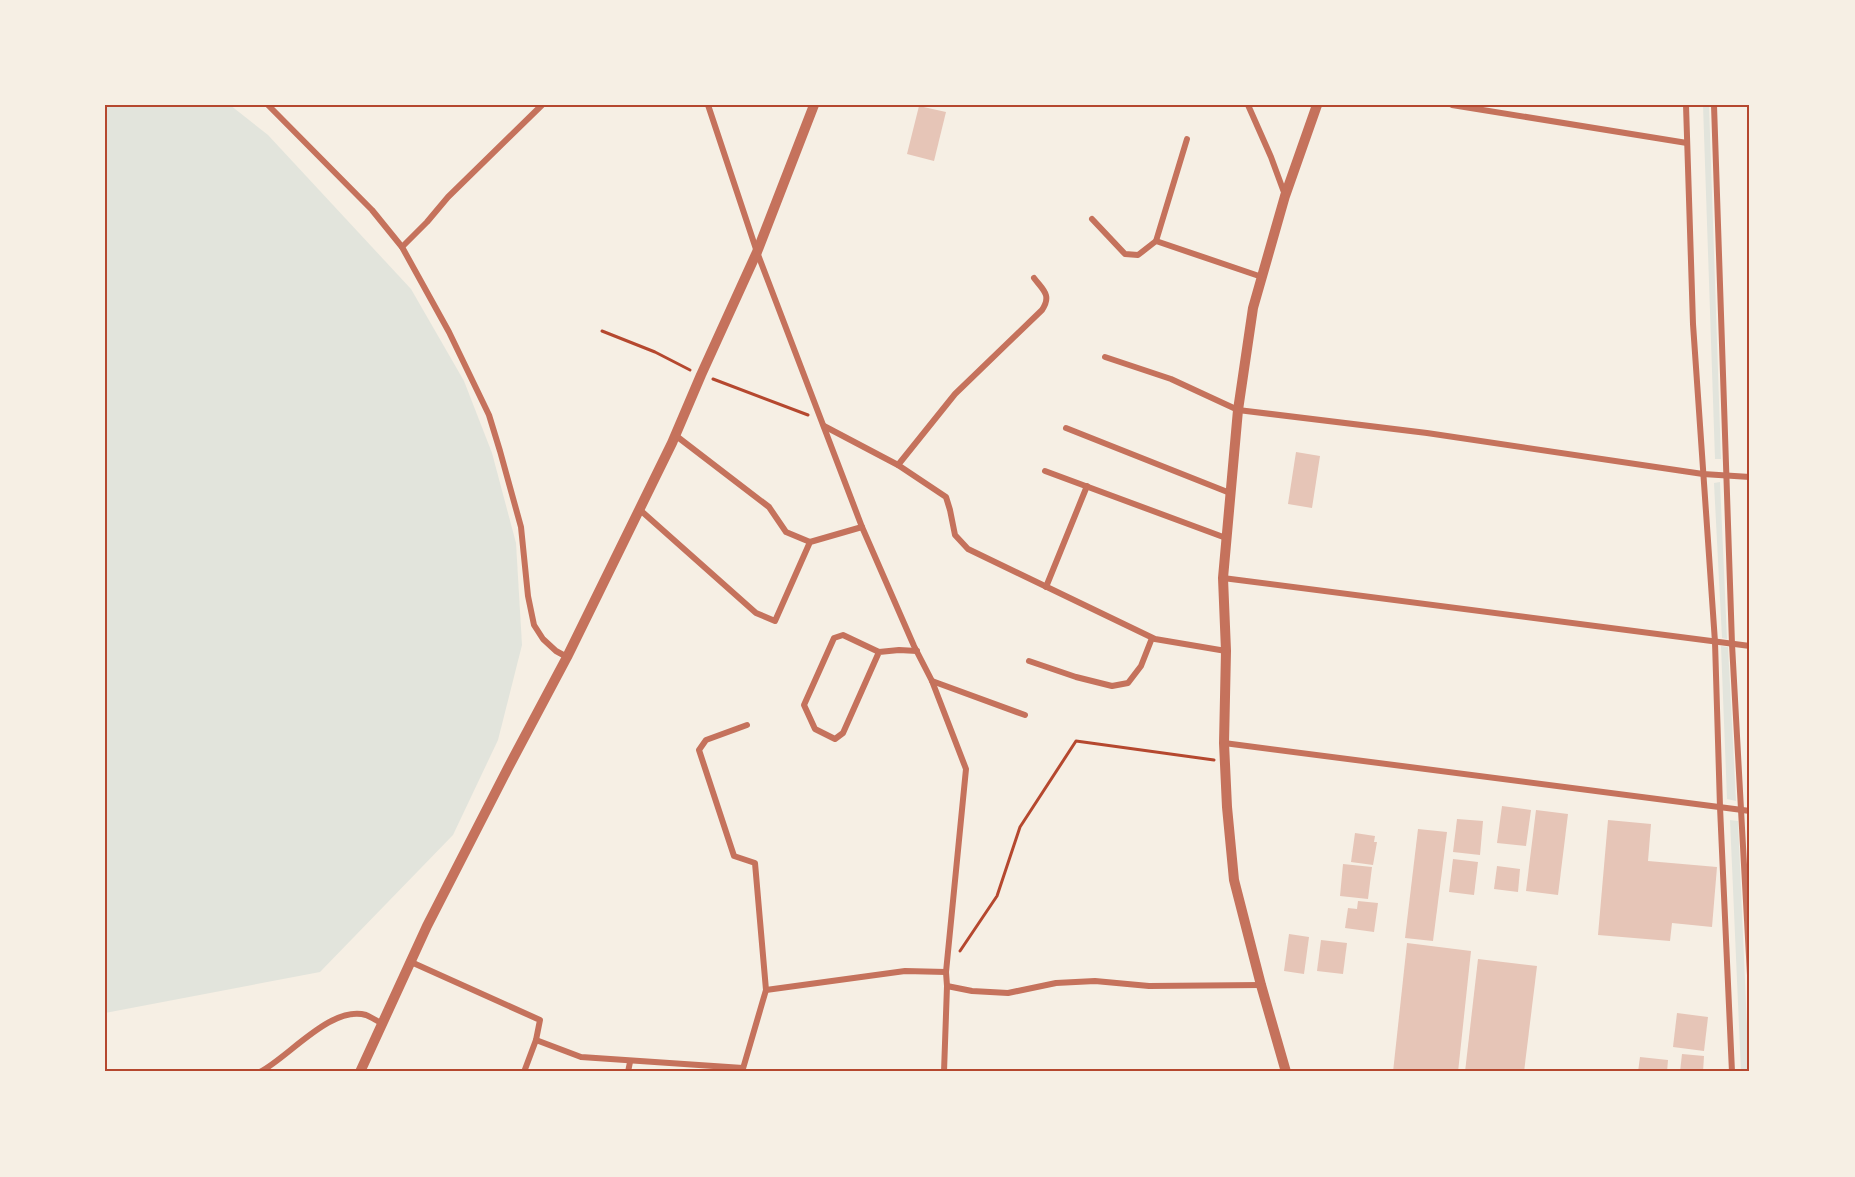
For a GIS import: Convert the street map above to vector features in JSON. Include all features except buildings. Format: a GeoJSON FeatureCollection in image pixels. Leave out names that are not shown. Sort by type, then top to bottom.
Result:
{"type":"FeatureCollection","features":[{"type":"Feature","properties":{"kind":"street"},"geometry":{"type":"LineString","coordinates":[[268,105],[372,210],[402,247],[449,332],[489,415],[521,527],[528,596],[534,625],[543,639],[567,657]]}},
{"type":"Feature","properties":{"kind":"street"},"geometry":{"type":"LineString","coordinates":[[402,247],[448,197],[542,105]]}},
{"type":"Feature","properties":{"kind":"street"},"geometry":{"type":"LineString","coordinates":[[708,105],[758,252],[862,527],[916,651],[932,681],[966,769],[946,972],[944,1072]]}},
{"type":"Feature","properties":{"kind":"street"},"geometry":{"type":"LineString","coordinates":[[360,1072],[427,926],[567,657],[675,435],[758,252],[814,105]]}},
{"type":"Feature","properties":{"kind":"street"},"geometry":{"type":"LineString","coordinates":[[1248,105],[1285,196]]}},
{"type":"Feature","properties":{"kind":"street"},"geometry":{"type":"LineString","coordinates":[[1286,1072],[1234,880],[1224,743],[1226,651],[1224,578],[1238,410],[1253,308],[1285,196],[1317,105]]}},
{"type":"Feature","properties":{"kind":"street"},"geometry":{"type":"LineString","coordinates":[[1452,105],[1687,142]]}},
{"type":"Feature","properties":{"kind":"street"},"geometry":{"type":"LineString","coordinates":[[1686,105],[1693,324],[1715,642],[1732,1072]]}},
{"type":"Feature","properties":{"kind":"street"},"geometry":{"type":"LineString","coordinates":[[1714,105],[1732,644],[1750,975]]}},
{"type":"Feature","properties":{"kind":"street"},"geometry":{"type":"LineString","coordinates":[[1092,219],[1125,254],[1138,255],[1156,241],[1187,139]]}},
{"type":"Feature","properties":{"kind":"street"},"geometry":{"type":"LineString","coordinates":[[1156,241],[1262,277]]}},
{"type":"Feature","properties":{"kind":"street"},"geometry":{"type":"LineString","coordinates":[[898,465],[956,394],[1042,310],[1047,303],[1047,293],[1034,278]]}},
{"type":"Feature","properties":{"kind":"street"},"geometry":{"type":"LineString","coordinates":[[1105,357],[1171,379],[1238,410],[1427,433],[1703,474],[1750,477]]}},
{"type":"Feature","properties":{"kind":"street"},"geometry":{"type":"LineString","coordinates":[[822,423],[898,465],[946,497],[955,535],[968,549],[1152,638],[1226,651]]}},
{"type":"Feature","properties":{"kind":"street"},"geometry":{"type":"LineString","coordinates":[[1066,428],[1230,493]]}},
{"type":"Feature","properties":{"kind":"street"},"geometry":{"type":"LineString","coordinates":[[675,435],[769,507],[786,532],[810,542],[862,527]]}},
{"type":"Feature","properties":{"kind":"street"},"geometry":{"type":"LineString","coordinates":[[1046,471],[1226,538]]}},
{"type":"Feature","properties":{"kind":"street"},"geometry":{"type":"LineString","coordinates":[[1046,587],[1087,486]]}},
{"type":"Feature","properties":{"kind":"street"},"geometry":{"type":"LineString","coordinates":[[639,509],[756,613],[775,621],[810,542]]}},
{"type":"Feature","properties":{"kind":"street"},"geometry":{"type":"LineString","coordinates":[[1224,578],[1750,646]]}},
{"type":"Feature","properties":{"kind":"street"},"geometry":{"type":"LineString","coordinates":[[879,652],[843,733],[835,739],[815,729],[804,705],[834,638],[843,635],[879,652],[916,651]]}},
{"type":"Feature","properties":{"kind":"street"},"geometry":{"type":"LineString","coordinates":[[1029,661],[1112,686],[1128,683],[1141,666],[1152,638]]}},
{"type":"Feature","properties":{"kind":"street"},"geometry":{"type":"LineString","coordinates":[[932,681],[1025,714]]}},
{"type":"Feature","properties":{"kind":"street"},"geometry":{"type":"LineString","coordinates":[[536,1040],[581,1057],[742,1070],[766,990],[755,863],[734,856],[699,750],[706,740],[747,725]]}},
{"type":"Feature","properties":{"kind":"street"},"geometry":{"type":"LineString","coordinates":[[1224,743],[1750,811]]}},
{"type":"Feature","properties":{"kind":"street"},"geometry":{"type":"LineString","coordinates":[[411,962],[540,1020],[536,1040],[524,1072]]}},
{"type":"Feature","properties":{"kind":"street"},"geometry":{"type":"LineString","coordinates":[[766,990],[905,971],[946,972]]}},
{"type":"Feature","properties":{"kind":"street"},"geometry":{"type":"LineString","coordinates":[[947,986],[972,991],[1008,993],[1056,983],[1095,981],[1149,986],[1261,985]]}},
{"type":"Feature","properties":{"kind":"street"},"geometry":{"type":"LineString","coordinates":[[262,1071],[331,1020],[351,1014],[365,1015],[383,1024]]}},
{"type":"Feature","properties":{"kind":"street"},"geometry":{"type":"LineString","coordinates":[[628,1072],[630,1062]]}},
{"type":"Feature","properties":{"kind":"path"},"geometry":{"type":"LineString","coordinates":[[602,331],[655,352],[701,375],[822,423]]}},
{"type":"Feature","properties":{"kind":"path"},"geometry":{"type":"LineString","coordinates":[[946,972],[997,896],[1020,827],[1076,741],[1225,762]]}},
{"type":"Feature","properties":{"kind":"shaded area"},"geometry":{"type":"Polygon","coordinates":[[[105,105],[230,105],[268,135],[411,289],[464,381],[492,453],[516,543],[522,645],[498,740],[453,835],[320,972],[105,1013],[105,105]]]}},
{"type":"Feature","properties":{"kind":"shaded area"},"geometry":{"type":"Polygon","coordinates":[[[1703,105],[1709,105],[1721,459],[1715,459],[1703,105]]]}},
{"type":"Feature","properties":{"kind":"shaded area"},"geometry":{"type":"Polygon","coordinates":[[[1720,482],[1727,639],[1722,638],[1714,483],[1720,482]]]}},
{"type":"Feature","properties":{"kind":"shaded area"},"geometry":{"type":"Polygon","coordinates":[[[1721,646],[1728,647],[1736,801],[1727,799],[1721,646]]]}},
{"type":"Feature","properties":{"kind":"shaded area"},"geometry":{"type":"Polygon","coordinates":[[[1730,820],[1738,821],[1749,1072],[1741,1072],[1730,820]]]}}]}
